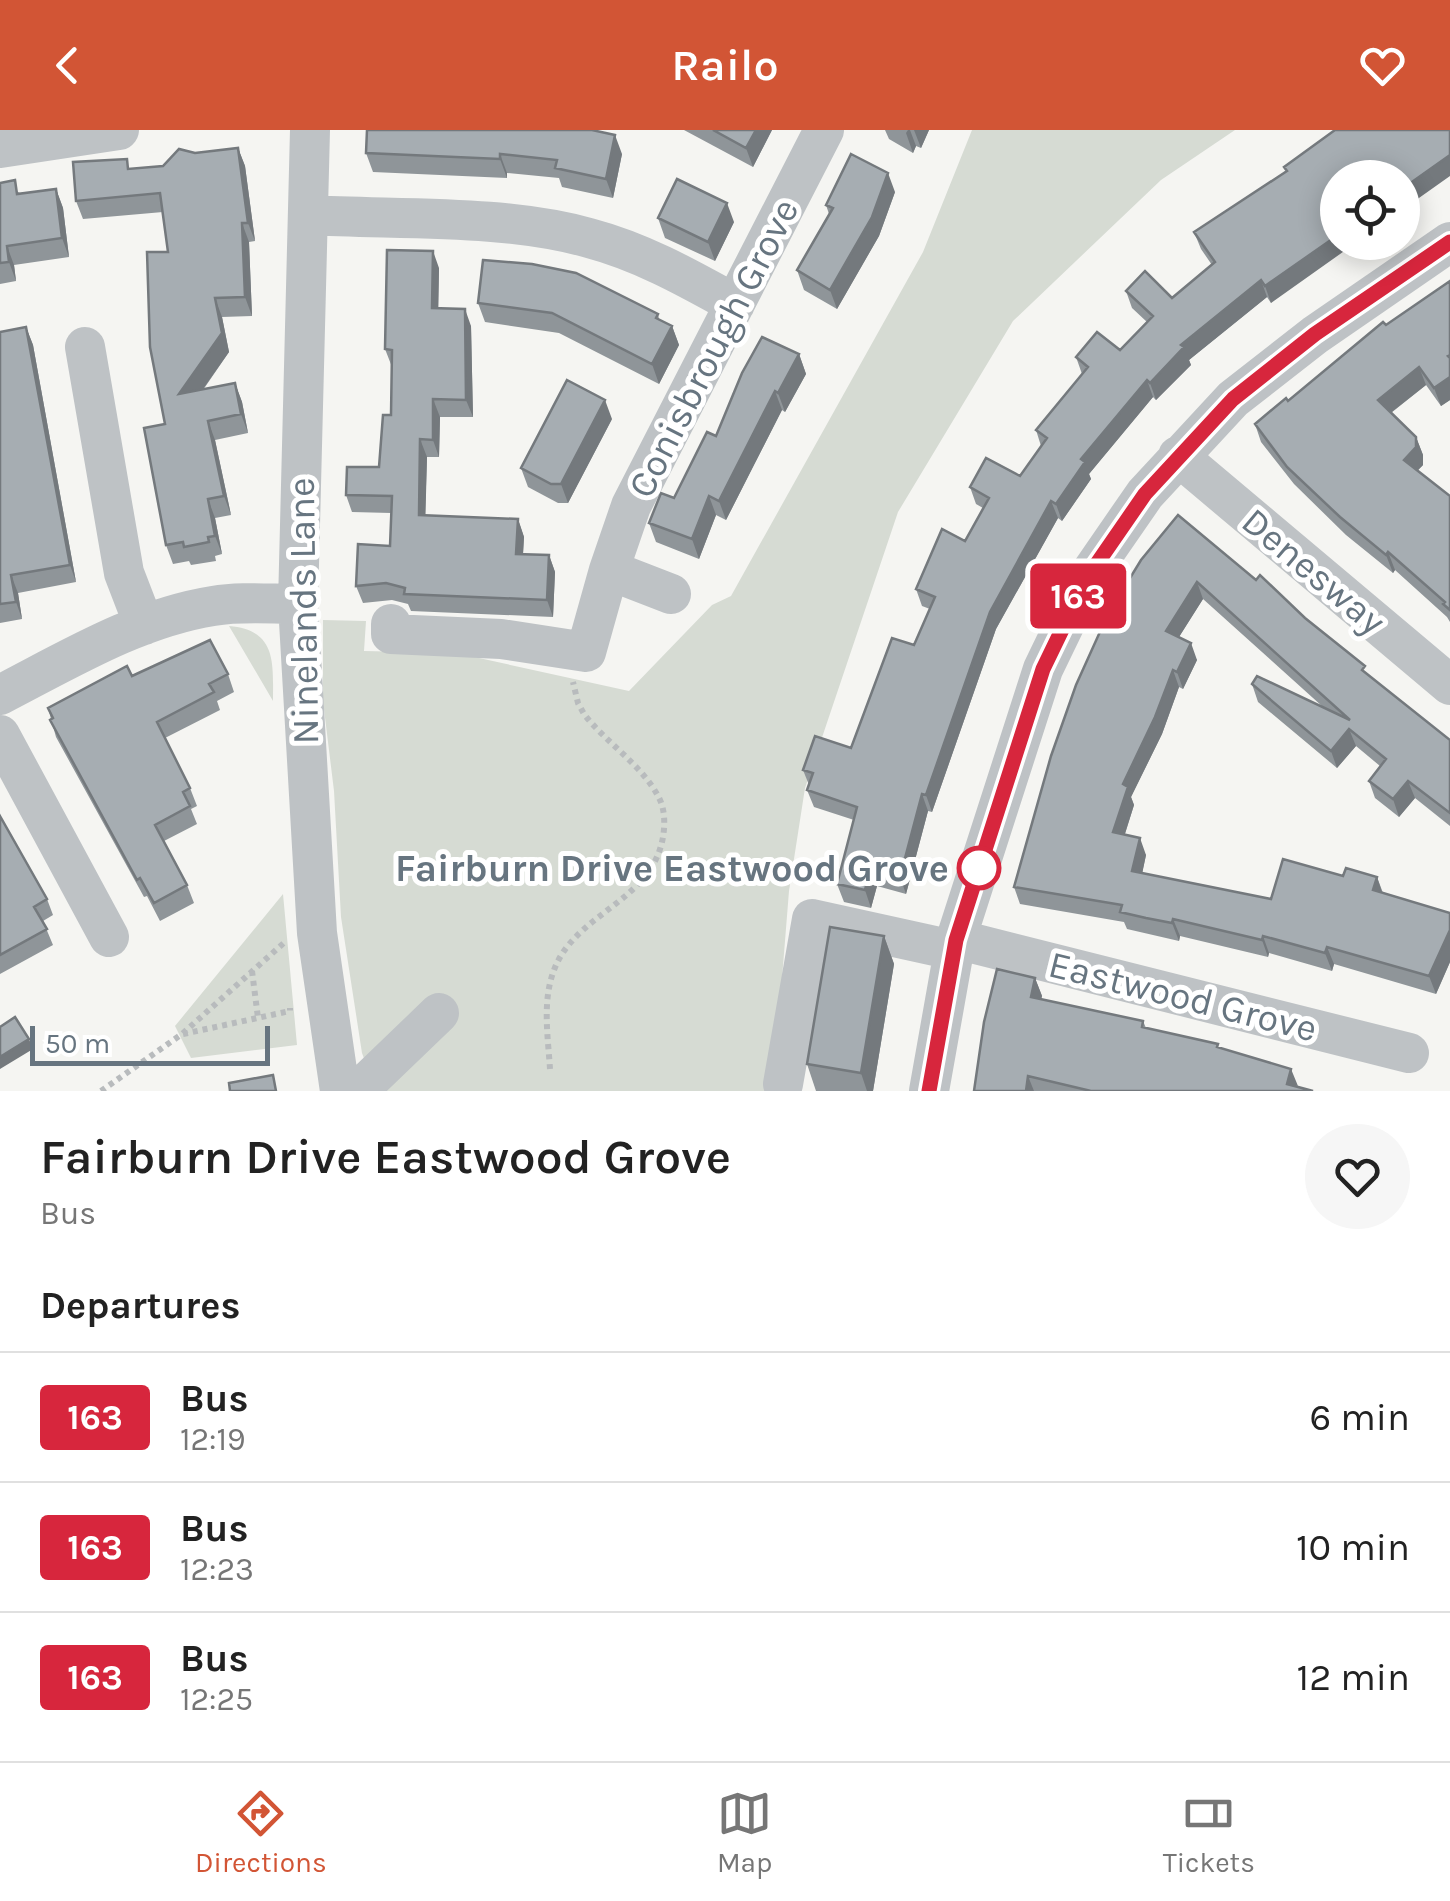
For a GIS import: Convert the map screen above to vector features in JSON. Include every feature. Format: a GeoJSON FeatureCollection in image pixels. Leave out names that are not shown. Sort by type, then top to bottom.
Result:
{"type":"FeatureCollection","features":[{"type":"Feature","properties":{"kind":"street"},"geometry":{"type":"LineString","coordinates":[[0,148],[119,130]]}},
{"type":"Feature","properties":{"kind":"street","name":"Ninelands Lane"},"geometry":{"type":"LineString","coordinates":[[310,130],[298,604],[316,933],[340,1091]]}},
{"type":"Feature","properties":{"kind":"street","name":"Conisbrough Grove"},"geometry":{"type":"LineString","coordinates":[[579,651],[631,506],[823,130]]}},
{"type":"Feature","properties":{"kind":"street"},"geometry":{"type":"LineString","coordinates":[[308,215],[530,225],[590,238],[659,263],[736,304]]}},
{"type":"Feature","properties":{"kind":"street"},"geometry":{"type":"LineString","coordinates":[[930,1091],[955,945],[1043,669],[1064,622],[1115,535],[1205,426],[1264,374],[1450,242]]}},
{"type":"Feature","properties":{"kind":"street"},"geometry":{"type":"LineString","coordinates":[[85,346],[124,573],[144,626]]}},
{"type":"Feature","properties":{"kind":"street","name":"Denesway"},"geometry":{"type":"LineString","coordinates":[[1178,456],[1450,685]]}},
{"type":"Feature","properties":{"kind":"street"},"geometry":{"type":"LineString","coordinates":[[609,570],[671,594]]}},
{"type":"Feature","properties":{"kind":"street"},"geometry":{"type":"LineString","coordinates":[[0,695],[144,626],[225,604],[298,604]]}},
{"type":"Feature","properties":{"kind":"street"},"geometry":{"type":"LineString","coordinates":[[391,624],[390,634],[501,639],[579,651]]}},
{"type":"Feature","properties":{"kind":"street"},"geometry":{"type":"LineString","coordinates":[[0,735],[109,937]]}},
{"type":"Feature","properties":{"kind":"street","name":"Eastwood Grove"},"geometry":{"type":"LineString","coordinates":[[783,1084],[812,919],[955,945],[1409,1054]]}},
{"type":"Feature","properties":{"kind":"street"},"geometry":{"type":"LineString","coordinates":[[358,1091],[440,1013]]}},
{"type":"Feature","properties":{"kind":"path"},"geometry":{"type":"LineString","coordinates":[[550,1069],[548,998],[553,971],[562,952],[577,935],[638,888],[661,849],[664,831],[660,799],[591,723],[578,703],[572,670],[579,651]]}},
{"type":"Feature","properties":{"kind":"path"},"geometry":{"type":"LineString","coordinates":[[101,1091],[182,1034],[287,940],[316,933]]}},
{"type":"Feature","properties":{"kind":"path"},"geometry":{"type":"LineString","coordinates":[[252,971],[258,1018]]}},
{"type":"Feature","properties":{"kind":"path"},"geometry":{"type":"LineString","coordinates":[[182,1034],[290,1011],[289,1000]]}},
{"type":"Feature","properties":{"kind":"shaded area"},"geometry":{"type":"Polygon","coordinates":[[[972,130],[1235,130],[1161,180],[1013,321],[898,512],[805,788],[789,891],[773,1091],[376,1091],[362,1053],[341,917],[334,791],[323,701],[323,620],[366,621],[364,651],[456,653],[629,691],[712,605],[731,596],[923,252],[972,130]]]}},
{"type":"Feature","properties":{"kind":"shaded area"},"geometry":{"type":"Polygon","coordinates":[[[229,626],[245,629],[264,641],[272,662],[273,701],[229,626]]]}},
{"type":"Feature","properties":{"kind":"shaded area"},"geometry":{"type":"Polygon","coordinates":[[[283,894],[297,1045],[191,1058],[175,1026],[283,894]]]}},
{"type":"Feature","properties":{"kind":"building"},"geometry":{"type":"Polygon","coordinates":[[[367,130],[592,130],[615,135],[606,179],[555,168],[557,160],[500,154],[500,159],[366,153],[367,130]]]}},
{"type":"Feature","properties":{"kind":"building"},"geometry":{"type":"Polygon","coordinates":[[[713,130],[756,130],[746,148],[713,130]]]}},
{"type":"Feature","properties":{"kind":"building"},"geometry":{"type":"Polygon","coordinates":[[[1335,130],[1450,130],[1450,155],[1420,176],[1420,160],[1320,160],[1320,248],[1265,286],[1261,280],[1181,345],[1184,347],[1150,383],[1147,380],[1081,459],[1085,462],[1056,504],[1051,501],[990,612],[926,795],[922,794],[900,877],[870,869],[865,890],[837,884],[857,807],[807,790],[813,773],[803,770],[815,736],[851,748],[892,638],[914,645],[935,597],[916,589],[942,529],[965,541],[989,498],[970,487],[986,458],[1020,476],[1047,438],[1036,430],[1088,367],[1076,357],[1097,332],[1120,350],[1153,316],[1126,291],[1145,271],[1172,298],[1215,262],[1194,232],[1287,171],[1284,167],[1335,130]]]}},
{"type":"Feature","properties":{"kind":"building"},"geometry":{"type":"Polygon","coordinates":[[[238,148],[248,223],[242,223],[245,297],[215,298],[222,333],[179,394],[235,383],[241,414],[208,421],[224,496],[208,499],[215,536],[208,537],[209,542],[184,547],[183,542],[166,545],[144,428],[165,424],[150,347],[147,252],[168,252],[160,193],[76,201],[73,162],[127,159],[128,169],[163,166],[179,149],[195,153],[238,148]]]}},
{"type":"Feature","properties":{"kind":"building"},"geometry":{"type":"Polygon","coordinates":[[[851,154],[888,173],[872,217],[830,290],[797,270],[833,208],[826,205],[851,154]]]}},
{"type":"Feature","properties":{"kind":"building"},"geometry":{"type":"Polygon","coordinates":[[[677,179],[727,203],[708,242],[658,218],[677,179]]]}},
{"type":"Feature","properties":{"kind":"building"},"geometry":{"type":"Polygon","coordinates":[[[15,180],[17,194],[56,189],[62,238],[7,246],[9,262],[0,263],[0,183],[15,180]]]}},
{"type":"Feature","properties":{"kind":"building"},"geometry":{"type":"Polygon","coordinates":[[[387,250],[433,251],[432,308],[465,309],[466,400],[433,399],[433,440],[420,439],[419,515],[518,519],[516,554],[549,555],[547,600],[404,594],[405,588],[386,583],[356,586],[358,544],[390,546],[392,496],[346,495],[347,467],[379,467],[383,415],[391,415],[392,350],[385,349],[387,250]]]}},
{"type":"Feature","properties":{"kind":"building"},"geometry":{"type":"Polygon","coordinates":[[[483,260],[576,273],[658,314],[656,318],[672,326],[652,364],[552,313],[478,303],[483,260]]]}},
{"type":"Feature","properties":{"kind":"building"},"geometry":{"type":"Polygon","coordinates":[[[1450,281],[1450,377],[1434,388],[1419,367],[1378,400],[1416,437],[1416,447],[1404,460],[1450,496],[1450,610],[1287,467],[1255,424],[1383,322],[1386,325],[1450,281]]]}},
{"type":"Feature","properties":{"kind":"building"},"geometry":{"type":"Polygon","coordinates":[[[26,327],[70,565],[11,575],[16,602],[0,604],[0,332],[26,327]]]}},
{"type":"Feature","properties":{"kind":"building"},"geometry":{"type":"Polygon","coordinates":[[[762,337],[799,354],[778,393],[775,391],[719,501],[709,496],[692,539],[649,523],[661,493],[674,498],[707,432],[716,436],[762,337]]]}},
{"type":"Feature","properties":{"kind":"building"},"geometry":{"type":"Polygon","coordinates":[[[567,380],[605,400],[561,484],[551,484],[521,468],[567,380]]]}},
{"type":"Feature","properties":{"kind":"building"},"geometry":{"type":"Polygon","coordinates":[[[1178,515],[1256,580],[1260,575],[1305,618],[1365,666],[1362,670],[1450,740],[1450,813],[1408,781],[1393,799],[1369,781],[1386,759],[1349,729],[1331,751],[1252,684],[1257,676],[1350,720],[1197,582],[1166,631],[1191,643],[1177,672],[1173,670],[1123,784],[1128,787],[1113,832],[1140,838],[1132,871],[1271,899],[1283,859],[1343,876],[1346,868],[1377,877],[1373,890],[1450,913],[1450,930],[1429,976],[1327,947],[1325,953],[1263,936],[1262,940],[1173,919],[1172,923],[1120,912],[1122,905],[1014,887],[1051,756],[1076,685],[1108,614],[1141,560],[1178,515]]]}},
{"type":"Feature","properties":{"kind":"building"},"geometry":{"type":"Polygon","coordinates":[[[210,640],[228,674],[209,684],[214,692],[157,722],[190,788],[183,792],[190,806],[155,825],[187,885],[154,903],[140,878],[137,880],[50,720],[53,718],[48,708],[127,666],[132,676],[210,640]]]}},
{"type":"Feature","properties":{"kind":"building"},"geometry":{"type":"Polygon","coordinates":[[[0,816],[47,899],[34,907],[47,929],[0,955],[0,816]]]}},
{"type":"Feature","properties":{"kind":"building"},"geometry":{"type":"Polygon","coordinates":[[[830,927],[884,936],[861,1073],[807,1064],[830,927]]]}},
{"type":"Feature","properties":{"kind":"building"},"geometry":{"type":"Polygon","coordinates":[[[997,969],[1035,978],[1031,997],[1143,1021],[1142,1027],[1218,1044],[1217,1047],[1291,1069],[1287,1084],[1313,1091],[1091,1091],[1028,1076],[1026,1091],[974,1091],[997,969]]]}},
{"type":"Feature","properties":{"kind":"building"},"geometry":{"type":"Polygon","coordinates":[[[15,1017],[29,1039],[0,1057],[0,1027],[15,1017]]]}},
{"type":"Feature","properties":{"kind":"building"},"geometry":{"type":"Polygon","coordinates":[[[273,1075],[276,1091],[230,1091],[229,1083],[273,1075]]]}},
{"type":"Feature","properties":{"kind":"bus line","name":"163"},"geometry":{"type":"LineString","coordinates":[[929,1091],[956,940],[1043,669],[1087,578],[1145,494],[1233,399],[1315,334],[1450,242]]}},
{"type":"Feature","properties":{"kind":"place","name":"Fairburn Drive Eastwood Grove"},"geometry":{"type":"Point","coordinates":[979,868]}}]}
